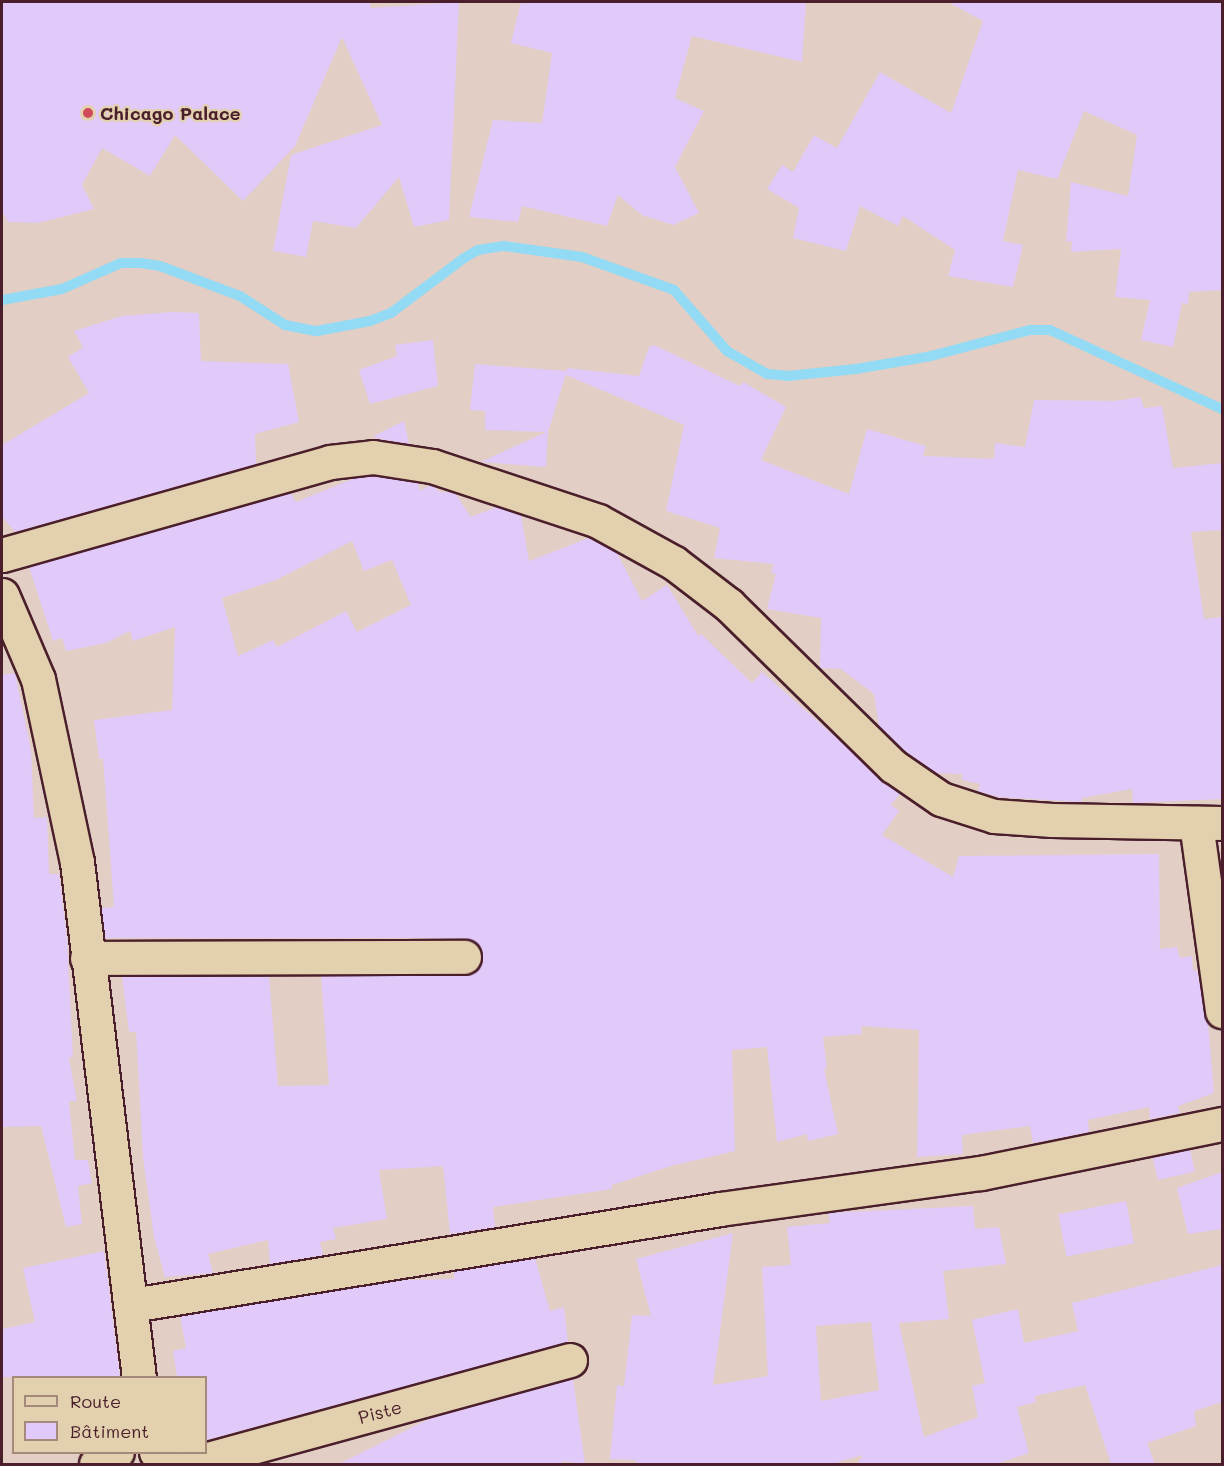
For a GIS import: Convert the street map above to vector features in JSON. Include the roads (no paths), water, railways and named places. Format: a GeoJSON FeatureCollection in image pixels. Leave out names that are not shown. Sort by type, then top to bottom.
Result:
{"type":"FeatureCollection","features":[{"type":"Feature","properties":{"kind":"street"},"geometry":{"type":"LineString","coordinates":[[2,555],[330,462],[373,458],[432,466],[598,521],[674,563],[729,605],[893,766],[941,799],[994,816],[1209,823],[1222,1011]]}},
{"type":"Feature","properties":{"kind":"street"},"geometry":{"type":"LineString","coordinates":[[2,595],[38,679],[77,862],[139,1376]]}},
{"type":"Feature","properties":{"kind":"street"},"geometry":{"type":"LineString","coordinates":[[87,958],[464,957]]}},
{"type":"Feature","properties":{"kind":"street"},"geometry":{"type":"LineString","coordinates":[[132,1305],[720,1209],[981,1173],[1222,1124]]}},
{"type":"Feature","properties":{"kind":"street","name":"Piste"},"geometry":{"type":"LineString","coordinates":[[190,1464],[570,1360]]}},
{"type":"Feature","properties":{"kind":"street"},"geometry":{"type":"LineString","coordinates":[[96,1464],[114,1454]]}},
{"type":"Feature","properties":{"kind":"waterway"},"geometry":{"type":"LineString","coordinates":[[2,300],[62,289],[121,263],[141,263],[160,266],[240,296],[285,325],[317,331],[370,321],[391,313],[464,258],[478,250],[504,246],[582,257],[674,290],[727,351],[767,374],[788,376],[856,369],[931,356],[1030,330],[1050,330],[1222,409]]}},
{"type":"Feature","properties":{"kind":"place","name":"Chicago Palace"},"geometry":{"type":"Point","coordinates":[88,113]}}]}
